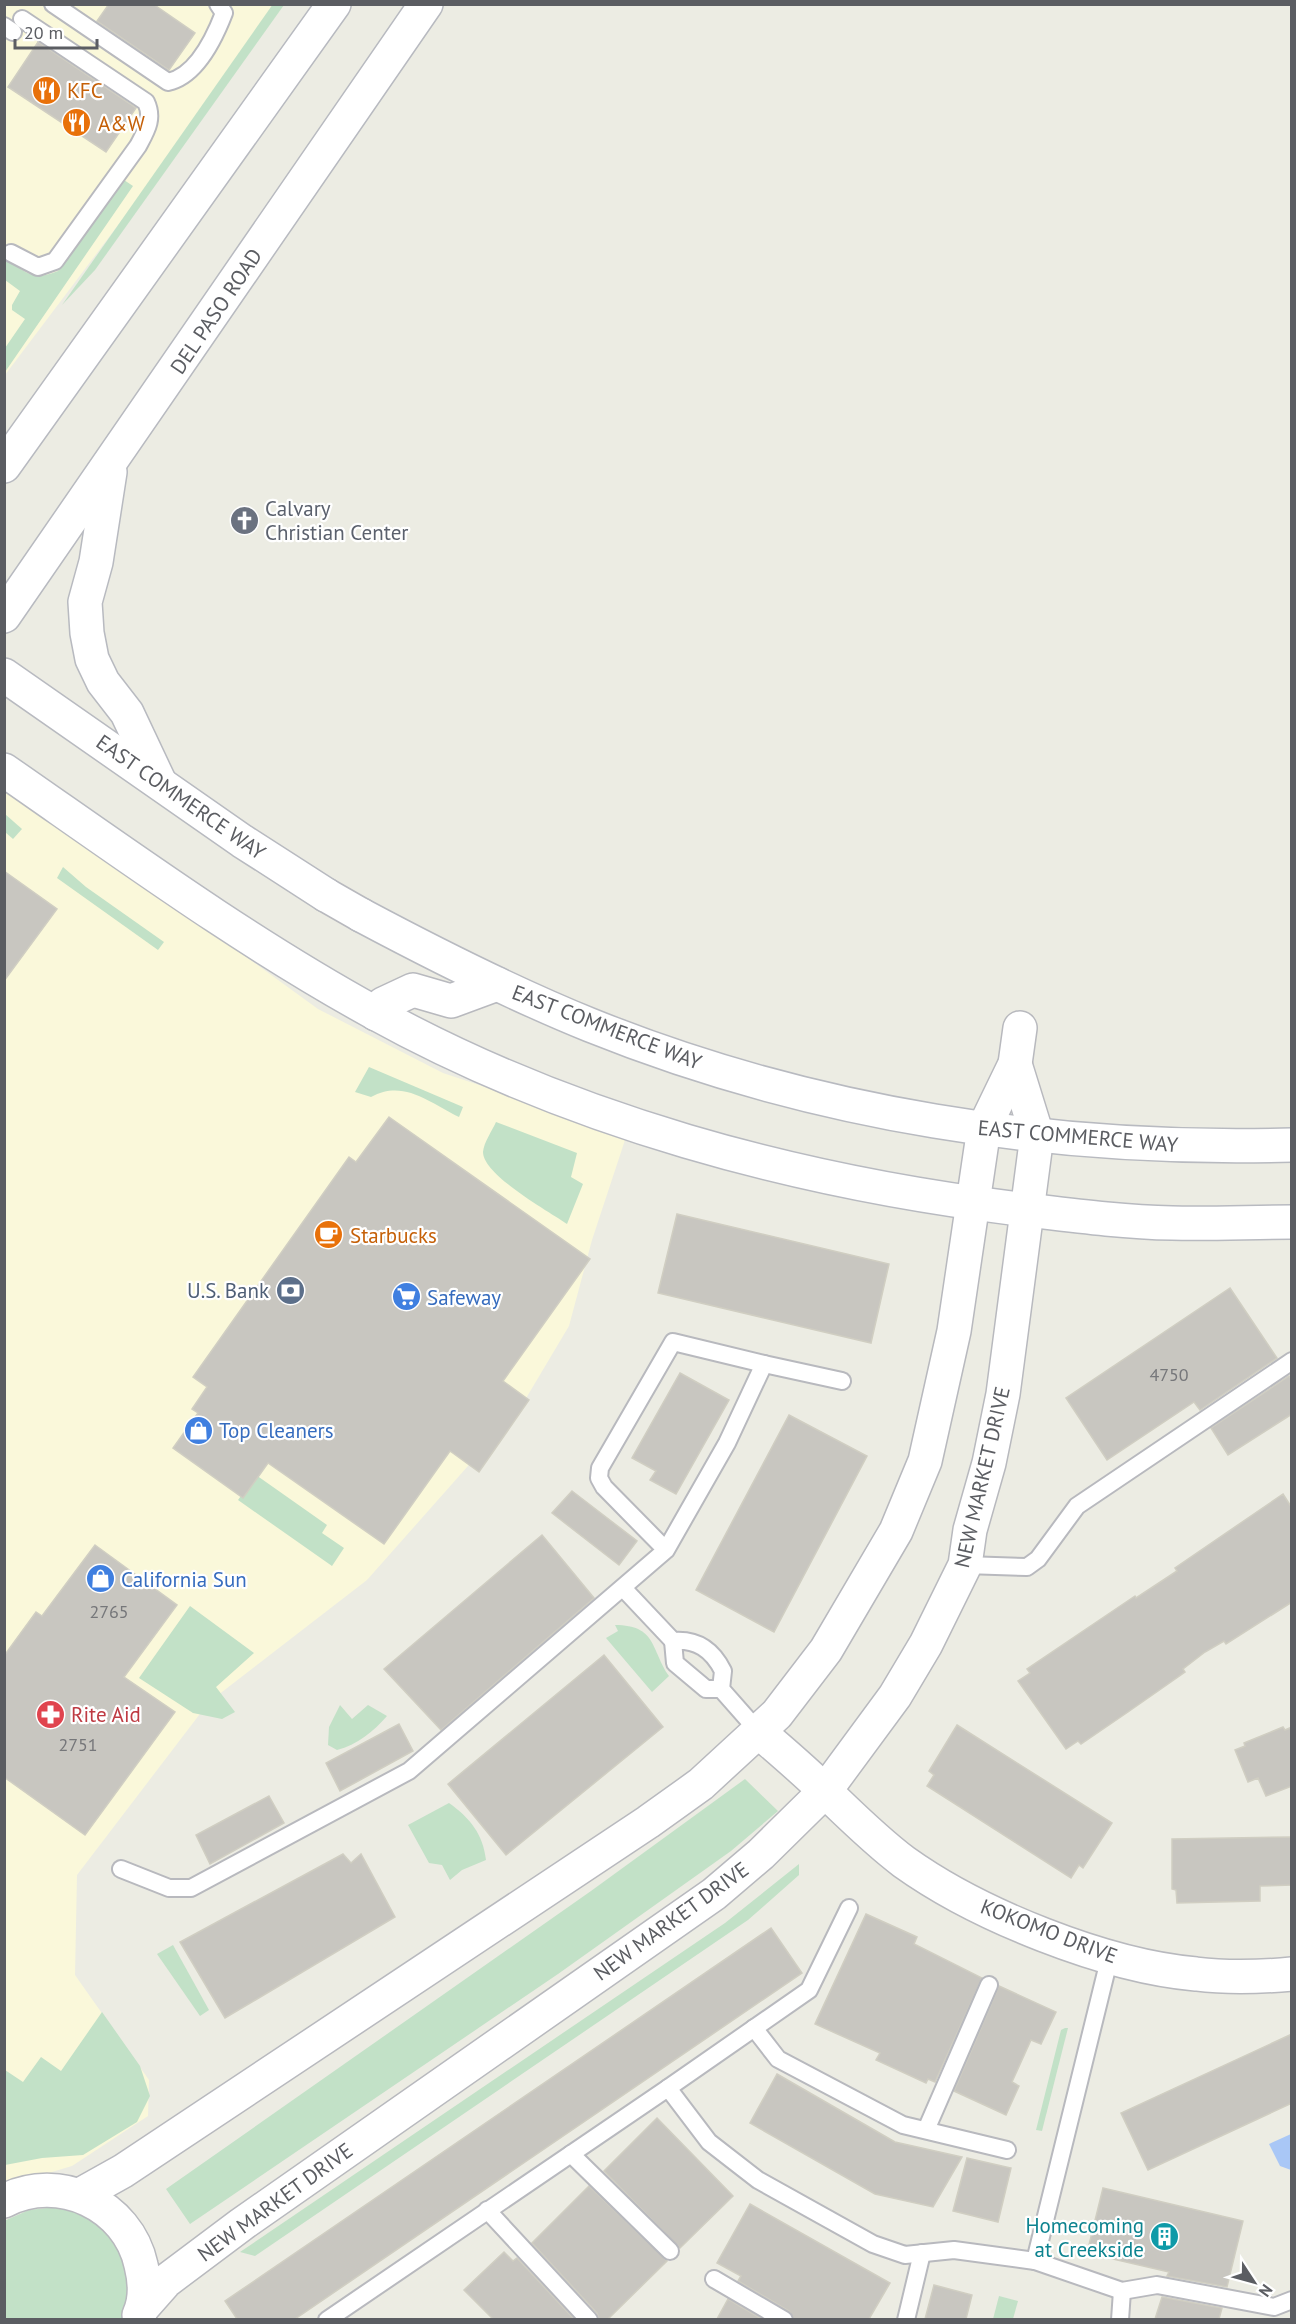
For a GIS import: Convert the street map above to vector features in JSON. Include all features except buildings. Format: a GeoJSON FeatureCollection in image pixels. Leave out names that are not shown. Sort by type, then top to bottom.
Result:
{"type":"FeatureCollection","features":[{"type":"Feature","properties":{"kind":"main road"},"geometry":{"type":"LineString","coordinates":[[4,466],[334,4]]}},
{"type":"Feature","properties":{"kind":"main road","name":"DEL PASO ROAD"},"geometry":{"type":"LineString","coordinates":[[4,616],[111,465],[426,4]]}},
{"type":"Feature","properties":{"kind":"main road"},"geometry":{"type":"LineString","coordinates":[[111,465],[96,562],[86,602],[87,633],[92,659],[103,682],[127,713],[160,783]]}},
{"type":"Feature","properties":{"kind":"main road","name":"EAST COMMERCE WAY"},"geometry":{"type":"LineString","coordinates":[[4,675],[326,895],[497,984],[591,1025],[728,1073],[806,1094],[928,1121],[1037,1135],[1208,1147],[1292,1144]]}},
{"type":"Feature","properties":{"kind":"main road"},"geometry":{"type":"LineString","coordinates":[[4,770],[237,931],[376,1014],[471,1060],[562,1100],[724,1151],[825,1176],[921,1196],[1170,1223],[1292,1222]]}},
{"type":"Feature","properties":{"kind":"main road"},"geometry":{"type":"LineString","coordinates":[[376,1014],[383,1004],[413,990],[451,1001],[497,984]]}},
{"type":"Feature","properties":{"kind":"main road","name":"NEW MARKET DRIVE"},"geometry":{"type":"LineString","coordinates":[[80,2195],[129,2168],[648,1822],[700,1784],[777,1714],[826,1650],[896,1531],[921,1471],[954,1331],[984,1128],[1015,1064],[1020,1028]]}},
{"type":"Feature","properties":{"kind":"main road","name":"NEW MARKET DRIVE"},"geometry":{"type":"LineString","coordinates":[[140,2313],[166,2281],[242,2224],[714,1894],[761,1854],[825,1791],[895,1696],[926,1644],[965,1565],[970,1530],[989,1463],[1003,1394],[1037,1135],[1015,1064]]}},
{"type":"Feature","properties":{"kind":"main road","name":"KOKOMO DRIVE"},"geometry":{"type":"LineString","coordinates":[[758,1731],[825,1791],[854,1821],[905,1863],[972,1902],[1020,1924],[1110,1956],[1194,1974],[1256,1977],[1292,1974]]}},
{"type":"Feature","properties":{"kind":"main road"},"geometry":{"type":"LineString","coordinates":[[4,2201],[17,2194],[49,2189],[80,2195],[105,2208],[125,2228],[141,2261],[145,2279],[140,2313]]}},
{"type":"Feature","properties":{"kind":"lane"},"geometry":{"type":"LineString","coordinates":[[53,4],[168,82],[181,79],[192,69],[218,30],[224,12],[218,4]]}},
{"type":"Feature","properties":{"kind":"lane"},"geometry":{"type":"LineString","coordinates":[[11,253],[38,267],[55,261],[138,146],[149,126],[151,112],[146,102],[13,26]]}},
{"type":"Feature","properties":{"kind":"lane"},"geometry":{"type":"LineString","coordinates":[[666,1550],[603,1487],[599,1478],[600,1468],[673,1342],[842,1381]]}},
{"type":"Feature","properties":{"kind":"lane"},"geometry":{"type":"LineString","coordinates":[[965,1565],[1027,1567],[1038,1559],[1077,1506],[1292,1360]]}},
{"type":"Feature","properties":{"kind":"lane"},"geometry":{"type":"LineString","coordinates":[[121,1869],[169,1888],[191,1888],[409,1772],[666,1550],[727,1443],[764,1364]]}},
{"type":"Feature","properties":{"kind":"lane"},"geometry":{"type":"LineString","coordinates":[[624,1587],[673,1641],[675,1663],[706,1689],[721,1689]]}},
{"type":"Feature","properties":{"kind":"lane"},"geometry":{"type":"LineString","coordinates":[[673,1641],[696,1642],[706,1649],[723,1671],[721,1689],[758,1731]]}},
{"type":"Feature","properties":{"kind":"lane"},"geometry":{"type":"LineString","coordinates":[[327,2319],[809,1990],[849,1908]]}},
{"type":"Feature","properties":{"kind":"lane"},"geometry":{"type":"LineString","coordinates":[[1035,2261],[1110,1956]]}},
{"type":"Feature","properties":{"kind":"lane"},"geometry":{"type":"LineString","coordinates":[[926,2130],[989,1985]]}},
{"type":"Feature","properties":{"kind":"lane"},"geometry":{"type":"LineString","coordinates":[[754,2028],[778,2059],[903,2125],[1007,2150]]}},
{"type":"Feature","properties":{"kind":"lane"},"geometry":{"type":"LineString","coordinates":[[668,2088],[709,2142],[758,2180],[873,2244],[905,2255],[954,2250],[1035,2261],[1122,2291],[1157,2284],[1274,2307],[1292,2300]]}},
{"type":"Feature","properties":{"kind":"lane"},"geometry":{"type":"LineString","coordinates":[[571,2154],[670,2250]]}},
{"type":"Feature","properties":{"kind":"lane"},"geometry":{"type":"LineString","coordinates":[[487,2210],[589,2319]]}},
{"type":"Feature","properties":{"kind":"lane"},"geometry":{"type":"LineString","coordinates":[[906,2319],[922,2253]]}},
{"type":"Feature","properties":{"kind":"lane"},"geometry":{"type":"LineString","coordinates":[[714,2279],[784,2319]]}},
{"type":"Feature","properties":{"kind":"lane"},"geometry":{"type":"LineString","coordinates":[[1119,2319],[1122,2291]]}},
{"type":"Feature","properties":{"kind":"shaded area"},"geometry":{"type":"Polygon","coordinates":[[[5,5],[284,5],[5,375],[5,5]]]}},
{"type":"Feature","properties":{"kind":"shaded area"},"geometry":{"type":"Polygon","coordinates":[[[5,782],[318,1009],[443,1073],[627,1134],[592,1240],[569,1326],[522,1405],[367,1580],[209,1702],[77,1875],[75,1975],[149,2080],[148,2116],[72,2166],[5,2186],[5,782]]]}},
{"type":"Feature","properties":{"kind":"green space"},"geometry":{"type":"Polygon","coordinates":[[[273,4],[284,5],[95,270],[62,305],[273,4]]]}},
{"type":"Feature","properties":{"kind":"green space"},"geometry":{"type":"Polygon","coordinates":[[[124,180],[133,186],[5,372],[5,348],[25,319],[12,310],[12,305],[20,291],[5,280],[5,258],[30,274],[42,276],[58,271],[124,180]]]}},
{"type":"Feature","properties":{"kind":"green space"},"geometry":{"type":"Polygon","coordinates":[[[5,814],[22,829],[13,839],[5,832],[5,814]]]}},
{"type":"Feature","properties":{"kind":"green space"},"geometry":{"type":"Polygon","coordinates":[[[63,867],[86,887],[164,942],[158,950],[57,878],[63,867]]]}},
{"type":"Feature","properties":{"kind":"green space"},"geometry":{"type":"Polygon","coordinates":[[[369,1067],[463,1107],[459,1117],[426,1099],[405,1091],[394,1090],[371,1097],[355,1092],[369,1067]]]}},
{"type":"Feature","properties":{"kind":"green space"},"geometry":{"type":"Polygon","coordinates":[[[496,1122],[577,1153],[571,1177],[583,1184],[567,1224],[518,1192],[493,1171],[486,1161],[483,1152],[486,1140],[496,1122]]]}},
{"type":"Feature","properties":{"kind":"green space"},"geometry":{"type":"Polygon","coordinates":[[[256,1475],[327,1525],[322,1533],[344,1548],[332,1566],[238,1500],[256,1475]]]}},
{"type":"Feature","properties":{"kind":"green space"},"geometry":{"type":"Polygon","coordinates":[[[190,1606],[254,1653],[216,1687],[235,1712],[222,1719],[193,1713],[139,1678],[190,1606]]]}},
{"type":"Feature","properties":{"kind":"green space"},"geometry":{"type":"Polygon","coordinates":[[[615,1625],[639,1629],[651,1641],[669,1676],[652,1692],[606,1638],[618,1631],[615,1625]]]}},
{"type":"Feature","properties":{"kind":"green space"},"geometry":{"type":"Polygon","coordinates":[[[340,1705],[352,1719],[368,1705],[387,1716],[365,1737],[337,1750],[328,1745],[329,1727],[340,1705]]]}},
{"type":"Feature","properties":{"kind":"green space"},"geometry":{"type":"Polygon","coordinates":[[[745,1779],[778,1811],[731,1851],[558,1974],[190,2224],[166,2189],[591,1891],[745,1779]]]}},
{"type":"Feature","properties":{"kind":"green space"},"geometry":{"type":"Polygon","coordinates":[[[449,1803],[479,1834],[486,1860],[462,1870],[450,1880],[442,1865],[429,1863],[408,1825],[449,1803]]]}},
{"type":"Feature","properties":{"kind":"green space"},"geometry":{"type":"Polygon","coordinates":[[[799,1864],[799,1875],[748,1920],[255,2256],[240,2252],[725,1923],[799,1864]]]}},
{"type":"Feature","properties":{"kind":"green space"},"geometry":{"type":"Polygon","coordinates":[[[173,1945],[209,2010],[200,2016],[157,1954],[173,1945]]]}},
{"type":"Feature","properties":{"kind":"green space"},"geometry":{"type":"Polygon","coordinates":[[[102,2012],[140,2066],[150,2096],[137,2122],[83,2155],[42,2158],[5,2165],[5,2070],[23,2082],[41,2057],[61,2071],[102,2012]]]}},
{"type":"Feature","properties":{"kind":"green space"},"geometry":{"type":"Polygon","coordinates":[[[1068,2028],[1042,2131],[1036,2130],[1061,2030],[1068,2028]]]}},
{"type":"Feature","properties":{"kind":"green space"},"geometry":{"type":"Polygon","coordinates":[[[56,2207],[84,2214],[107,2230],[123,2253],[131,2280],[124,2319],[5,2319],[4,2221],[29,2210],[56,2207]]]}},
{"type":"Feature","properties":{"kind":"green space"},"geometry":{"type":"Polygon","coordinates":[[[999,2296],[1018,2301],[1013,2319],[993,2319],[999,2296]]]}},
{"type":"Feature","properties":{"kind":"water"},"geometry":{"type":"Polygon","coordinates":[[[1291,2134],[1291,2170],[1280,2166],[1269,2144],[1291,2134]]]}},
{"type":"Feature","properties":{"kind":"place","name":"KFC"},"geometry":{"type":"Point","coordinates":[46,90]}},
{"type":"Feature","properties":{"kind":"place","name":"A&W"},"geometry":{"type":"Point","coordinates":[77,123]}},
{"type":"Feature","properties":{"kind":"place","name":"Calvary Christian Center"},"geometry":{"type":"Point","coordinates":[244,520]}},
{"type":"Feature","properties":{"kind":"place","name":"Starbucks"},"geometry":{"type":"Point","coordinates":[329,1235]}},
{"type":"Feature","properties":{"kind":"place","name":"U.S. Bank"},"geometry":{"type":"Point","coordinates":[290,1290]}},
{"type":"Feature","properties":{"kind":"place","name":"Safeway"},"geometry":{"type":"Point","coordinates":[406,1297]}},
{"type":"Feature","properties":{"kind":"place","name":"Top Cleaners"},"geometry":{"type":"Point","coordinates":[198,1430]}},
{"type":"Feature","properties":{"kind":"place","name":"California Sun"},"geometry":{"type":"Point","coordinates":[100,1579]}},
{"type":"Feature","properties":{"kind":"place","name":"Rite Aid"},"geometry":{"type":"Point","coordinates":[50,1714]}},
{"type":"Feature","properties":{"kind":"place","name":"Homecoming at Creekside"},"geometry":{"type":"Point","coordinates":[1165,2237]}}]}
